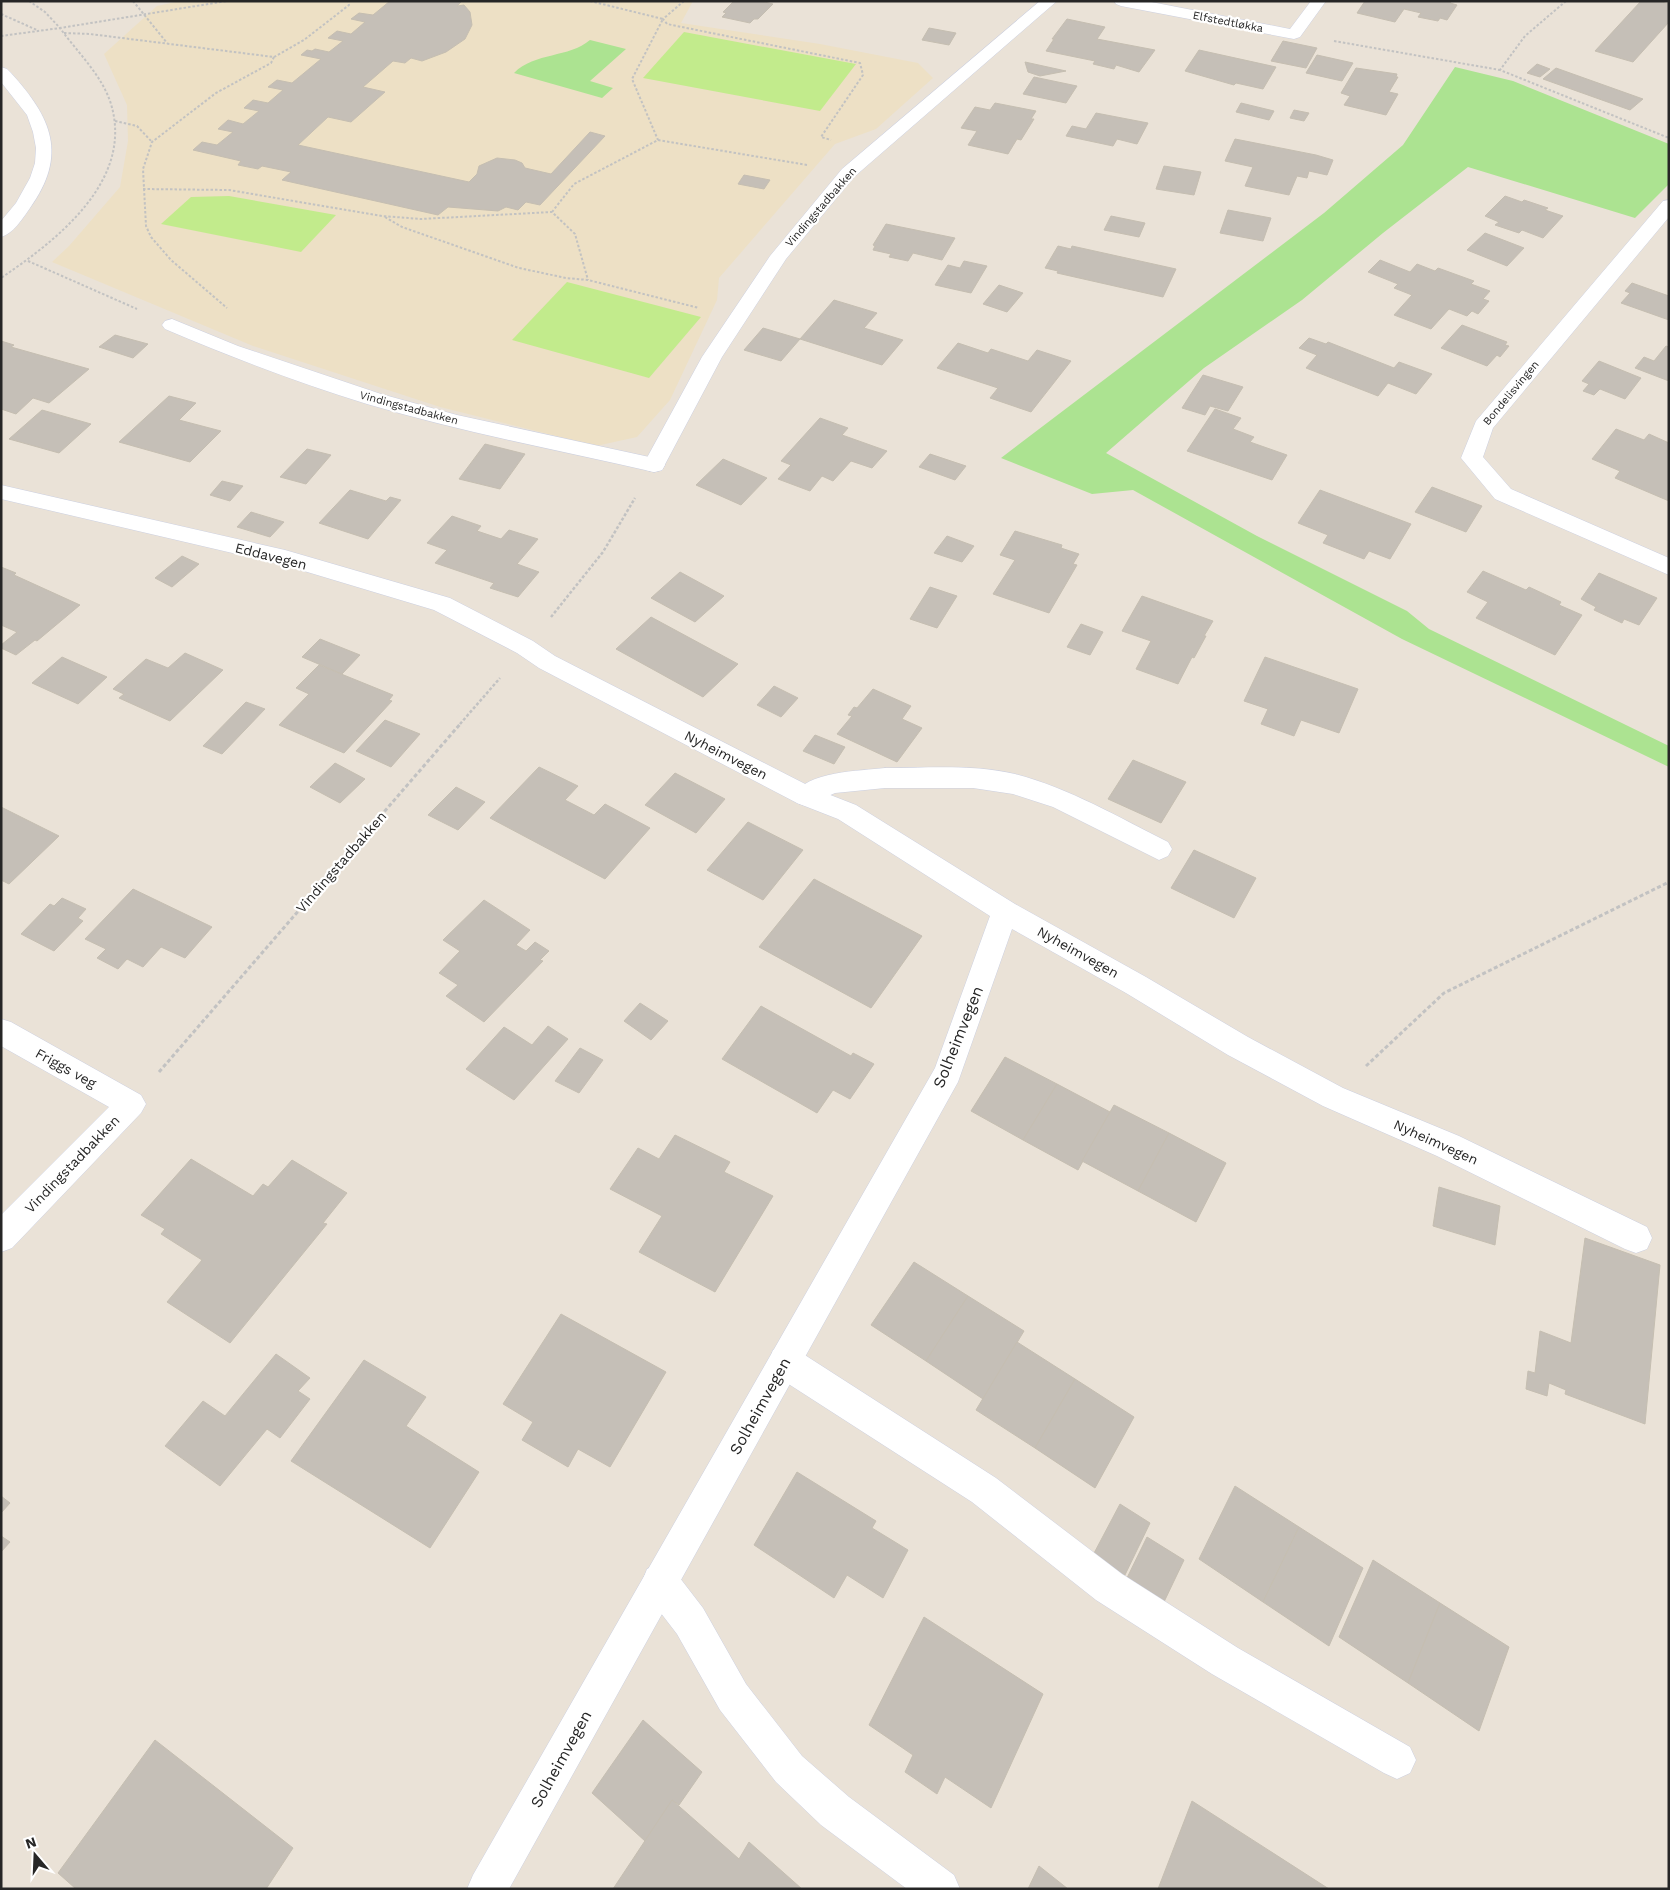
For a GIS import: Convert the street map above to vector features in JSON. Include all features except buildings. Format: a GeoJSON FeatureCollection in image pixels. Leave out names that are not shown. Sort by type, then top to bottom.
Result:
{"type":"FeatureCollection","features":[{"type":"Feature","properties":{"kind":"street","name":"Vindingstadbakken"},"geometry":{"type":"LineString","coordinates":[[172,325],[231,350],[374,399],[456,421],[654,465],[712,357],[779,256],[848,173],[1050,1]]}},
{"type":"Feature","properties":{"kind":"street","name":"Elfstedtløkka"},"geometry":{"type":"LineString","coordinates":[[1121,1],[1294,34]]}},
{"type":"Feature","properties":{"kind":"street"},"geometry":{"type":"LineString","coordinates":[[1294,34],[1319,1]]}},
{"type":"Feature","properties":{"kind":"street"},"geometry":{"type":"LineString","coordinates":[[1,72],[35,115],[45,144],[44,165],[37,185],[1,232]]}},
{"type":"Feature","properties":{"kind":"street","name":"Bondelisvingen"},"geometry":{"type":"LineString","coordinates":[[1669,205],[1483,426],[1472,458],[1503,494],[1669,568]]}},
{"type":"Feature","properties":{"kind":"street","name":"Eddavegen"},"geometry":{"type":"LineString","coordinates":[[1,492],[285,558],[442,604],[527,649]]}},
{"type":"Feature","properties":{"kind":"street","name":"Nyheimvegen"},"geometry":{"type":"LineString","coordinates":[[527,649],[806,796],[847,812],[1005,912],[1136,985],[1238,1046],[1333,1097],[1448,1146],[1636,1238]]}},
{"type":"Feature","properties":{"kind":"street"},"geometry":{"type":"LineString","coordinates":[[806,796],[831,784],[884,778],[973,778],[1014,784],[1062,800],[1159,849]]}},
{"type":"Feature","properties":{"kind":"street","name":"Solheimvegen"},"geometry":{"type":"LineString","coordinates":[[488,1889],[948,1073],[1005,912]]}},
{"type":"Feature","properties":{"kind":"street","name":"Friggs veg"},"geometry":{"type":"LineString","coordinates":[[1,1031],[132,1104]]}},
{"type":"Feature","properties":{"kind":"street","name":"Vindingstadbakken"},"geometry":{"type":"LineString","coordinates":[[1,1237],[132,1104]]}},
{"type":"Feature","properties":{"kind":"street"},"geometry":{"type":"LineString","coordinates":[[784,1362],[984,1490],[1118,1592],[1225,1661],[1397,1760]]}},
{"type":"Feature","properties":{"kind":"street"},"geometry":{"type":"LineString","coordinates":[[660,1582],[690,1621],[733,1697],[789,1769],[835,1811],[940,1889]]}},
{"type":"Feature","properties":{"kind":"path"},"geometry":{"type":"LineString","coordinates":[[29,1],[45,12],[60,28],[227,1]]}},
{"type":"Feature","properties":{"kind":"path"},"geometry":{"type":"LineString","coordinates":[[133,1],[142,15],[167,43]]}},
{"type":"Feature","properties":{"kind":"path"},"geometry":{"type":"LineString","coordinates":[[230,310],[171,260],[151,237],[146,226],[143,168],[152,142],[216,93],[271,64],[274,57],[304,40],[349,5],[348,1]]}},
{"type":"Feature","properties":{"kind":"path"},"geometry":{"type":"LineString","coordinates":[[590,1],[663,19],[667,24],[860,63],[862,74],[822,137],[872,152]]}},
{"type":"Feature","properties":{"kind":"path"},"geometry":{"type":"LineString","coordinates":[[658,140],[632,79],[663,19],[684,1]]}},
{"type":"Feature","properties":{"kind":"path"},"geometry":{"type":"LineString","coordinates":[[1500,70],[1526,36],[1566,1]]}},
{"type":"Feature","properties":{"kind":"path"},"geometry":{"type":"LineString","coordinates":[[1,14],[37,30],[1,36]]}},
{"type":"Feature","properties":{"kind":"path"},"geometry":{"type":"LineString","coordinates":[[64,33],[90,34],[274,57]]}},
{"type":"Feature","properties":{"kind":"path"},"geometry":{"type":"LineString","coordinates":[[1294,34],[1500,70],[1669,138]]}},
{"type":"Feature","properties":{"kind":"path"},"geometry":{"type":"LineString","coordinates":[[115,121],[138,125],[145,130],[152,142]]}},
{"type":"Feature","properties":{"kind":"path"},"geometry":{"type":"LineString","coordinates":[[552,212],[574,184],[658,140],[848,173]]}},
{"type":"Feature","properties":{"kind":"path"},"geometry":{"type":"LineString","coordinates":[[143,189],[229,190],[382,216],[421,219],[552,212],[575,234],[588,280]]}},
{"type":"Feature","properties":{"kind":"path"},"geometry":{"type":"LineString","coordinates":[[382,216],[402,227],[524,269],[572,280],[588,280],[738,318]]}},
{"type":"Feature","properties":{"kind":"path"},"geometry":{"type":"LineString","coordinates":[[28,261],[172,325]]}},
{"type":"Feature","properties":{"kind":"path","name":"Vindingstadbakken"},"geometry":{"type":"LineString","coordinates":[[132,1104],[505,672],[527,649],[603,552],[654,465]]}},
{"type":"Feature","properties":{"kind":"path"},"geometry":{"type":"LineString","coordinates":[[1333,1097],[1444,993],[1669,882]]}},
{"type":"Feature","properties":{"kind":"shaded area"},"geometry":{"type":"Polygon","coordinates":[[[180,1],[693,1],[681,23],[820,44],[918,63],[933,78],[876,129],[835,144],[719,278],[717,300],[670,400],[637,437],[596,446],[440,407],[253,346],[52,262],[69,246],[120,187],[128,141],[127,105],[104,54],[157,6],[180,1]]]}},
{"type":"Feature","properties":{"kind":"green space"},"geometry":{"type":"Polygon","coordinates":[[[684,32],[856,64],[820,111],[643,78],[684,32]]]}},
{"type":"Feature","properties":{"kind":"green space"},"geometry":{"type":"Polygon","coordinates":[[[590,40],[626,49],[590,81],[613,88],[602,98],[514,73],[522,66],[542,58],[572,50],[590,40]]]}},
{"type":"Feature","properties":{"kind":"green space"},"geometry":{"type":"Polygon","coordinates":[[[1455,67],[1513,81],[1669,144],[1669,184],[1635,218],[1468,167],[1383,233],[1302,300],[1204,368],[1106,453],[1257,536],[1407,611],[1429,629],[1669,746],[1669,767],[1402,639],[1133,490],[1092,494],[1001,458],[1324,213],[1403,145],[1455,67]]]}},
{"type":"Feature","properties":{"kind":"green space"},"geometry":{"type":"Polygon","coordinates":[[[229,196],[336,215],[301,252],[161,224],[191,197],[229,196]]]}},
{"type":"Feature","properties":{"kind":"green space"},"geometry":{"type":"Polygon","coordinates":[[[567,282],[701,317],[649,378],[512,340],[567,282]]]}}]}
